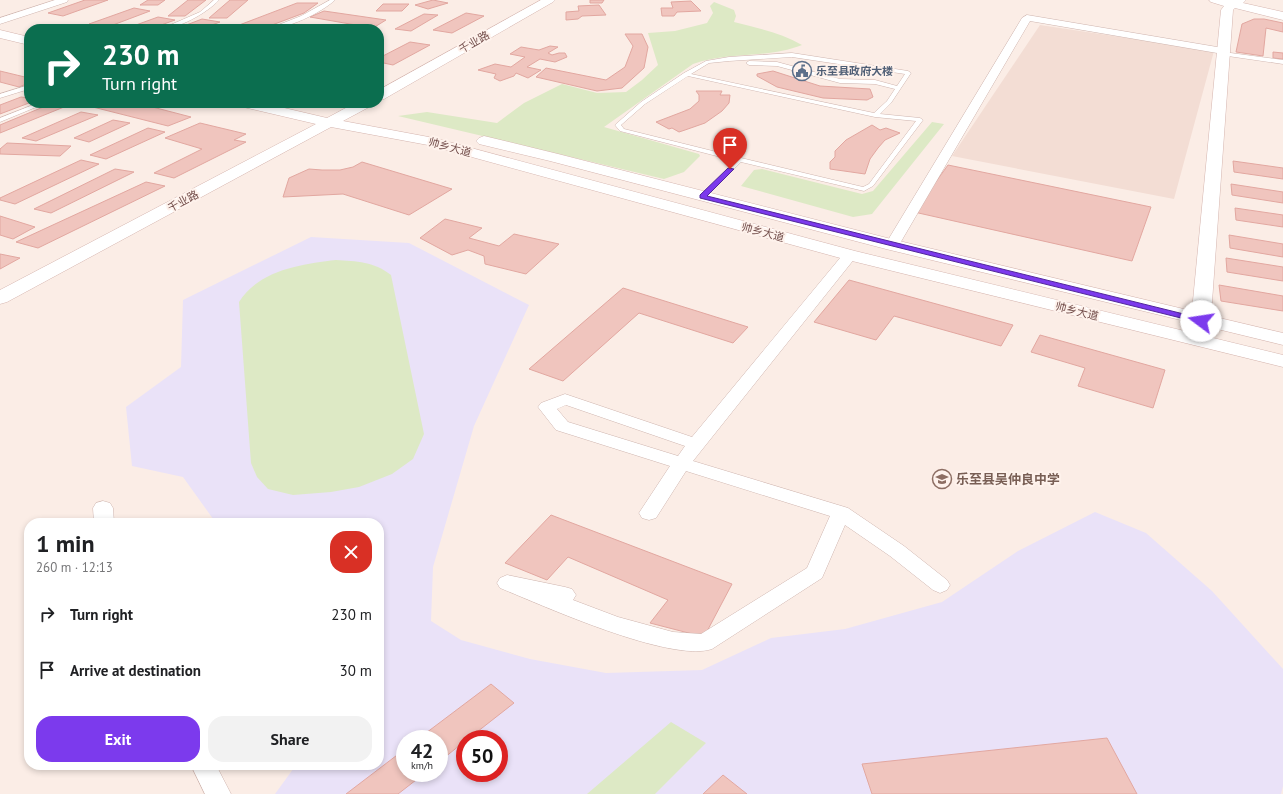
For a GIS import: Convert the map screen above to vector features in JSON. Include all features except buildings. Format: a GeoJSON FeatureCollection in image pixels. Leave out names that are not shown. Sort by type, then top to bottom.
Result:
{"type":"FeatureCollection","features":[{"type":"Feature","properties":{"kind":"main road","name":"千业路"},"geometry":{"type":"LineString","coordinates":[[384,82],[536,0]]}},
{"type":"Feature","properties":{"kind":"main road","name":"千业路"},"geometry":{"type":"LineString","coordinates":[[384,93],[549,0]]}},
{"type":"Feature","properties":{"kind":"main road"},"geometry":{"type":"LineString","coordinates":[[1215,0],[1235,1],[1283,13]]}},
{"type":"Feature","properties":{"kind":"main road"},"geometry":{"type":"LineString","coordinates":[[1235,1],[1283,16]]}},
{"type":"Feature","properties":{"kind":"main road"},"geometry":{"type":"LineString","coordinates":[[1201,321],[1227,10],[1235,1]]}},
{"type":"Feature","properties":{"kind":"main road"},"geometry":{"type":"LineString","coordinates":[[0,34],[24,40]]}},
{"type":"Feature","properties":{"kind":"main road"},"geometry":{"type":"LineString","coordinates":[[0,46],[24,52]]}},
{"type":"Feature","properties":{"kind":"main road","name":"帅乡大道"},"geometry":{"type":"LineString","coordinates":[[290,108],[335,113],[552,157],[892,245],[1201,321],[1283,339]]}},
{"type":"Feature","properties":{"kind":"main road","name":"帅乡大道"},"geometry":{"type":"LineString","coordinates":[[321,108],[429,141],[850,255],[1283,361]]}},
{"type":"Feature","properties":{"kind":"main road","name":"千业路"},"geometry":{"type":"LineString","coordinates":[[0,287],[335,113],[350,108]]}},
{"type":"Feature","properties":{"kind":"main road","name":"千业路"},"geometry":{"type":"LineString","coordinates":[[0,298],[335,113]]}},
{"type":"Feature","properties":{"kind":"street"},"geometry":{"type":"LineString","coordinates":[[0,21],[64,0]]}},
{"type":"Feature","properties":{"kind":"street"},"geometry":{"type":"LineString","coordinates":[[892,245],[1027,18],[1223,52]]}},
{"type":"Feature","properties":{"kind":"street"},"geometry":{"type":"LineString","coordinates":[[649,513],[696,444],[850,255]]}},
{"type":"Feature","properties":{"kind":"street"},"geometry":{"type":"LineString","coordinates":[[696,444],[565,399],[547,407],[562,426],[841,513],[897,551],[940,585]]}},
{"type":"Feature","properties":{"kind":"street"},"geometry":{"type":"LineString","coordinates":[[565,595],[507,584],[613,624],[673,641],[704,643],[815,573],[841,513]]}},
{"type":"Feature","properties":{"kind":"street"},"geometry":{"type":"LineString","coordinates":[[206,770],[218,794]]}},
{"type":"Feature","properties":{"kind":"lane"},"geometry":{"type":"LineString","coordinates":[[175,24],[202,13],[217,0]]}},
{"type":"Feature","properties":{"kind":"lane"},"geometry":{"type":"LineString","coordinates":[[288,24],[308,16],[333,0]]}},
{"type":"Feature","properties":{"kind":"lane"},"geometry":{"type":"LineString","coordinates":[[1223,52],[1283,62]]}},
{"type":"Feature","properties":{"kind":"lane"},"geometry":{"type":"LineString","coordinates":[[686,74],[875,114],[920,120],[872,185],[864,189],[622,130],[618,125],[642,103],[686,74],[708,62],[726,59],[792,55],[908,73],[889,102],[875,114]]}},
{"type":"Feature","properties":{"kind":"lane"},"geometry":{"type":"LineString","coordinates":[[726,59],[738,62],[777,64],[840,81],[875,82],[898,88]]}},
{"type":"Feature","properties":{"kind":"lane"},"geometry":{"type":"LineString","coordinates":[[0,96],[24,89]]}},
{"type":"Feature","properties":{"kind":"lane"},"geometry":{"type":"LineString","coordinates":[[16,91],[24,93]]}},
{"type":"Feature","properties":{"kind":"lane"},"geometry":{"type":"LineString","coordinates":[[0,120],[30,108]]}},
{"type":"Feature","properties":{"kind":"lane"},"geometry":{"type":"LineString","coordinates":[[702,197],[740,160]]}},
{"type":"Feature","properties":{"kind":"shaded area"},"geometry":{"type":"Polygon","coordinates":[[[1040,25],[1214,51],[1174,199],[952,156],[1040,25]]]}},
{"type":"Feature","properties":{"kind":"shaded area"},"geometry":{"type":"Polygon","coordinates":[[[311,237],[409,243],[529,305],[474,426],[433,567],[431,621],[461,640],[530,659],[606,673],[702,670],[771,638],[845,629],[942,602],[1018,551],[1095,512],[1146,533],[1212,591],[1283,669],[1283,786],[1281,794],[275,794],[292,770],[384,770],[384,518],[212,518],[183,477],[132,466],[126,407],[181,367],[183,300],[311,237]]]}},
{"type":"Feature","properties":{"kind":"green space"},"geometry":{"type":"Polygon","coordinates":[[[714,2],[734,10],[736,16],[734,22],[777,34],[802,45],[775,52],[706,60],[693,64],[604,127],[699,154],[700,156],[684,172],[664,179],[398,116],[427,112],[497,123],[524,103],[562,84],[597,93],[626,92],[658,65],[648,33],[675,31],[707,23],[713,13],[710,6],[714,2]]]}},
{"type":"Feature","properties":{"kind":"green space"},"geometry":{"type":"Polygon","coordinates":[[[932,122],[944,124],[872,214],[853,217],[741,186],[754,170],[762,169],[862,194],[873,191],[932,122]]]}},
{"type":"Feature","properties":{"kind":"green space"},"geometry":{"type":"Polygon","coordinates":[[[336,260],[372,265],[391,275],[424,434],[413,459],[392,474],[359,487],[331,492],[293,495],[268,489],[257,477],[251,463],[239,302],[258,282],[282,270],[336,260]]]}},
{"type":"Feature","properties":{"kind":"green space"},"geometry":{"type":"Polygon","coordinates":[[[671,722],[706,743],[655,794],[587,794],[671,722]]]}},
{"type":"Feature","properties":{"kind":"place","name":"乐至县政府大楼"},"geometry":{"type":"Point","coordinates":[802,71]}},
{"type":"Feature","properties":{"kind":"place","name":"乐至县吴仲良中学"},"geometry":{"type":"Point","coordinates":[942,479]}},
{"type":"Feature","properties":{"kind":"route"},"geometry":{"type":"LineString","coordinates":[[730,169],[702,197],[1201,321]]}}]}
